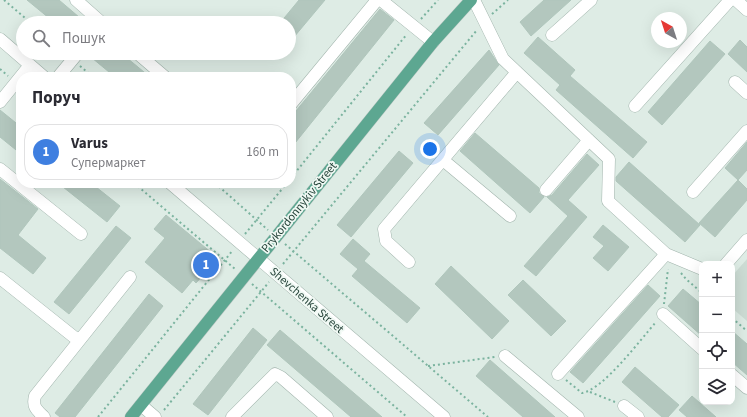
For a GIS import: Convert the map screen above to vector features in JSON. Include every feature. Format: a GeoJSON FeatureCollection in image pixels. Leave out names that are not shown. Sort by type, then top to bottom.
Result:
{"type":"FeatureCollection","features":[{"type":"Feature","properties":{"kind":"main road","name":"Prykordonnykiv Street"},"geometry":{"type":"LineString","coordinates":[[131,417],[258,257],[433,42],[473,0]]}},
{"type":"Feature","properties":{"kind":"street"},"geometry":{"type":"LineString","coordinates":[[76,0],[94,16]]}},
{"type":"Feature","properties":{"kind":"street"},"geometry":{"type":"LineString","coordinates":[[296,98],[377,0]]}},
{"type":"Feature","properties":{"kind":"street"},"geometry":{"type":"LineString","coordinates":[[381,0],[433,42]]}},
{"type":"Feature","properties":{"kind":"street"},"geometry":{"type":"LineString","coordinates":[[473,0],[503,59],[609,159],[608,201],[668,255],[699,268]]}},
{"type":"Feature","properties":{"kind":"street"},"geometry":{"type":"LineString","coordinates":[[552,35],[591,0]]}},
{"type":"Feature","properties":{"kind":"street"},"geometry":{"type":"LineString","coordinates":[[635,106],[730,0]]}},
{"type":"Feature","properties":{"kind":"street"},"geometry":{"type":"LineString","coordinates":[[736,0],[747,10]]}},
{"type":"Feature","properties":{"kind":"street"},"geometry":{"type":"LineString","coordinates":[[0,39],[16,53]]}},
{"type":"Feature","properties":{"kind":"street"},"geometry":{"type":"LineString","coordinates":[[24,60],[38,72]]}},
{"type":"Feature","properties":{"kind":"street"},"geometry":{"type":"LineString","coordinates":[[62,72],[72,60]]}},
{"type":"Feature","properties":{"kind":"street"},"geometry":{"type":"LineString","coordinates":[[145,60],[158,72]]}},
{"type":"Feature","properties":{"kind":"street"},"geometry":{"type":"LineString","coordinates":[[24,72],[30,65]]}},
{"type":"Feature","properties":{"kind":"street"},"geometry":{"type":"LineString","coordinates":[[409,262],[386,241],[384,229],[517,72]]}},
{"type":"Feature","properties":{"kind":"street"},"geometry":{"type":"LineString","coordinates":[[0,102],[16,82]]}},
{"type":"Feature","properties":{"kind":"street"},"geometry":{"type":"LineString","coordinates":[[735,82],[747,93]]}},
{"type":"Feature","properties":{"kind":"street"},"geometry":{"type":"LineString","coordinates":[[693,192],[747,131]]}},
{"type":"Feature","properties":{"kind":"street"},"geometry":{"type":"LineString","coordinates":[[546,190],[589,140]]}},
{"type":"Feature","properties":{"kind":"street"},"geometry":{"type":"LineString","coordinates":[[443,160],[510,216]]}},
{"type":"Feature","properties":{"kind":"street"},"geometry":{"type":"LineString","coordinates":[[0,169],[16,182]]}},
{"type":"Feature","properties":{"kind":"street"},"geometry":{"type":"LineString","coordinates":[[24,188],[81,234]]}},
{"type":"Feature","properties":{"kind":"street","name":"Shevchenka Street"},"geometry":{"type":"LineString","coordinates":[[176,188],[240,241],[444,417]]}},
{"type":"Feature","properties":{"kind":"street"},"geometry":{"type":"LineString","coordinates":[[729,261],[747,240]]}},
{"type":"Feature","properties":{"kind":"street"},"geometry":{"type":"LineString","coordinates":[[558,374],[668,255]]}},
{"type":"Feature","properties":{"kind":"street"},"geometry":{"type":"LineString","coordinates":[[44,417],[35,409],[33,402],[35,396],[130,277]]}},
{"type":"Feature","properties":{"kind":"street"},"geometry":{"type":"LineString","coordinates":[[0,278],[79,341]]}},
{"type":"Feature","properties":{"kind":"street"},"geometry":{"type":"LineString","coordinates":[[663,314],[699,346]]}},
{"type":"Feature","properties":{"kind":"street"},"geometry":{"type":"LineString","coordinates":[[504,356],[578,417]]}},
{"type":"Feature","properties":{"kind":"street"},"geometry":{"type":"LineString","coordinates":[[232,417],[275,374],[281,377],[327,417]]}},
{"type":"Feature","properties":{"kind":"street"},"geometry":{"type":"LineString","coordinates":[[735,378],[747,388]]}},
{"type":"Feature","properties":{"kind":"street"},"geometry":{"type":"LineString","coordinates":[[141,405],[159,414]]}},
{"type":"Feature","properties":{"kind":"street"},"geometry":{"type":"LineString","coordinates":[[624,406],[638,417]]}},
{"type":"Feature","properties":{"kind":"path"},"geometry":{"type":"LineString","coordinates":[[4,0],[23,16]]}},
{"type":"Feature","properties":{"kind":"path"},"geometry":{"type":"LineString","coordinates":[[296,172],[413,27],[438,0]]}},
{"type":"Feature","properties":{"kind":"path"},"geometry":{"type":"LineString","coordinates":[[294,252],[485,21],[508,0]]}},
{"type":"Feature","properties":{"kind":"path"},"geometry":{"type":"LineString","coordinates":[[140,188],[407,417]]}},
{"type":"Feature","properties":{"kind":"path"},"geometry":{"type":"LineString","coordinates":[[221,188],[488,417]]}},
{"type":"Feature","properties":{"kind":"path"},"geometry":{"type":"LineString","coordinates":[[98,417],[283,188]]}},
{"type":"Feature","properties":{"kind":"path"},"geometry":{"type":"LineString","coordinates":[[668,255],[686,279],[699,290]]}},
{"type":"Feature","properties":{"kind":"path"},"geometry":{"type":"LineString","coordinates":[[590,392],[604,381],[663,314],[668,255]]}},
{"type":"Feature","properties":{"kind":"path"},"geometry":{"type":"LineString","coordinates":[[159,414],[261,291]]}},
{"type":"Feature","properties":{"kind":"path"},"geometry":{"type":"LineString","coordinates":[[735,321],[747,331]]}},
{"type":"Feature","properties":{"kind":"path"},"geometry":{"type":"LineString","coordinates":[[428,366],[504,356]]}},
{"type":"Feature","properties":{"kind":"path"},"geometry":{"type":"LineString","coordinates":[[558,374],[582,393],[590,392],[624,406]]}},
{"type":"Feature","properties":{"kind":"shaded area"},"geometry":{"type":"Polygon","coordinates":[[[747,259],[747,321],[735,311],[735,273],[747,259]]]}},
{"type":"Feature","properties":{"kind":"building"},"geometry":{"type":"Polygon","coordinates":[[[27,0],[59,0],[78,16],[46,16],[27,0]]]}},
{"type":"Feature","properties":{"kind":"building"},"geometry":{"type":"Polygon","coordinates":[[[299,0],[325,0],[296,35],[296,16],[286,16],[299,0]]]}},
{"type":"Feature","properties":{"kind":"building"},"geometry":{"type":"Polygon","coordinates":[[[544,0],[571,0],[531,36],[520,22],[544,0]]]}},
{"type":"Feature","properties":{"kind":"building"},"geometry":{"type":"Polygon","coordinates":[[[380,9],[394,20],[296,142],[296,111],[380,9]]]}},
{"type":"Feature","properties":{"kind":"building"},"geometry":{"type":"Polygon","coordinates":[[[538,37],[575,70],[570,76],[647,142],[633,158],[556,90],[560,85],[524,53],[538,37]]]}},
{"type":"Feature","properties":{"kind":"building"},"geometry":{"type":"Polygon","coordinates":[[[740,40],[747,47],[747,72],[728,54],[740,40]]]}},
{"type":"Feature","properties":{"kind":"building"},"geometry":{"type":"Polygon","coordinates":[[[710,41],[725,54],[662,125],[648,112],[710,41]]]}},
{"type":"Feature","properties":{"kind":"building"},"geometry":{"type":"Polygon","coordinates":[[[489,50],[499,65],[438,135],[424,123],[489,50]]]}},
{"type":"Feature","properties":{"kind":"building"},"geometry":{"type":"Polygon","coordinates":[[[94,60],[129,60],[144,72],[109,72],[94,60]]]}},
{"type":"Feature","properties":{"kind":"building"},"geometry":{"type":"Polygon","coordinates":[[[0,110],[16,123],[16,150],[0,137],[0,110]]]}},
{"type":"Feature","properties":{"kind":"building"},"geometry":{"type":"Polygon","coordinates":[[[475,133],[539,188],[539,193],[544,197],[530,213],[460,151],[475,133]]]}},
{"type":"Feature","properties":{"kind":"building"},"geometry":{"type":"Polygon","coordinates":[[[747,142],[747,170],[738,180],[725,168],[747,142]]]}},
{"type":"Feature","properties":{"kind":"building"},"geometry":{"type":"Polygon","coordinates":[[[399,151],[413,163],[351,237],[337,225],[399,151]]]}},
{"type":"Feature","properties":{"kind":"building"},"geometry":{"type":"Polygon","coordinates":[[[587,154],[599,165],[568,200],[587,217],[536,276],[524,266],[568,216],[547,197],[552,195],[587,154]]]}},
{"type":"Feature","properties":{"kind":"building"},"geometry":{"type":"Polygon","coordinates":[[[629,162],[700,225],[685,242],[616,181],[616,177],[629,162]]]}},
{"type":"Feature","properties":{"kind":"building"},"geometry":{"type":"Polygon","coordinates":[[[0,179],[38,209],[18,235],[46,258],[33,274],[0,248],[0,179]]]}},
{"type":"Feature","properties":{"kind":"building"},"geometry":{"type":"Polygon","coordinates":[[[738,180],[747,189],[747,200],[715,237],[699,223],[738,180]]]}},
{"type":"Feature","properties":{"kind":"building"},"geometry":{"type":"Polygon","coordinates":[[[64,188],[97,188],[120,206],[107,222],[64,188]]]}},
{"type":"Feature","properties":{"kind":"building"},"geometry":{"type":"Polygon","coordinates":[[[166,215],[218,258],[196,283],[193,280],[182,293],[145,262],[165,238],[154,229],[166,215]]]}},
{"type":"Feature","properties":{"kind":"building"},"geometry":{"type":"Polygon","coordinates":[[[603,225],[629,247],[608,271],[593,258],[604,246],[593,237],[603,225]]]}},
{"type":"Feature","properties":{"kind":"building"},"geometry":{"type":"Polygon","coordinates":[[[116,226],[131,238],[69,314],[54,302],[116,226]]]}},
{"type":"Feature","properties":{"kind":"building"},"geometry":{"type":"Polygon","coordinates":[[[353,239],[370,254],[364,261],[420,308],[407,323],[352,276],[358,269],[340,254],[353,239]]]}},
{"type":"Feature","properties":{"kind":"building"},"geometry":{"type":"Polygon","coordinates":[[[451,266],[509,321],[492,339],[435,284],[451,266]]]}},
{"type":"Feature","properties":{"kind":"building"},"geometry":{"type":"Polygon","coordinates":[[[523,280],[566,321],[551,336],[508,295],[523,280]]]}},
{"type":"Feature","properties":{"kind":"building"},"geometry":{"type":"Polygon","coordinates":[[[648,285],[660,296],[583,383],[570,372],[648,285]]]}},
{"type":"Feature","properties":{"kind":"building"},"geometry":{"type":"Polygon","coordinates":[[[683,289],[699,302],[699,333],[668,306],[683,289]]]}},
{"type":"Feature","properties":{"kind":"building"},"geometry":{"type":"Polygon","coordinates":[[[149,294],[163,306],[75,417],[60,417],[55,413],[149,294]]]}},
{"type":"Feature","properties":{"kind":"building"},"geometry":{"type":"Polygon","coordinates":[[[253,328],[267,340],[208,415],[193,404],[253,328]]]}},
{"type":"Feature","properties":{"kind":"building"},"geometry":{"type":"Polygon","coordinates":[[[280,330],[382,417],[351,417],[267,345],[280,330]]]}},
{"type":"Feature","properties":{"kind":"building"},"geometry":{"type":"Polygon","coordinates":[[[735,334],[747,344],[747,375],[735,365],[735,334]]]}},
{"type":"Feature","properties":{"kind":"building"},"geometry":{"type":"Polygon","coordinates":[[[490,360],[555,417],[523,417],[476,376],[490,360]]]}},
{"type":"Feature","properties":{"kind":"building"},"geometry":{"type":"Polygon","coordinates":[[[635,367],[679,405],[668,417],[662,417],[622,382],[635,367]]]}},
{"type":"Feature","properties":{"kind":"building"},"geometry":{"type":"Polygon","coordinates":[[[692,396],[699,402],[699,405],[702,405],[716,417],[687,417],[679,410],[692,396]]]}},
{"type":"Feature","properties":{"kind":"place","name":"Varus"},"geometry":{"type":"Point","coordinates":[206,265]}}]}
